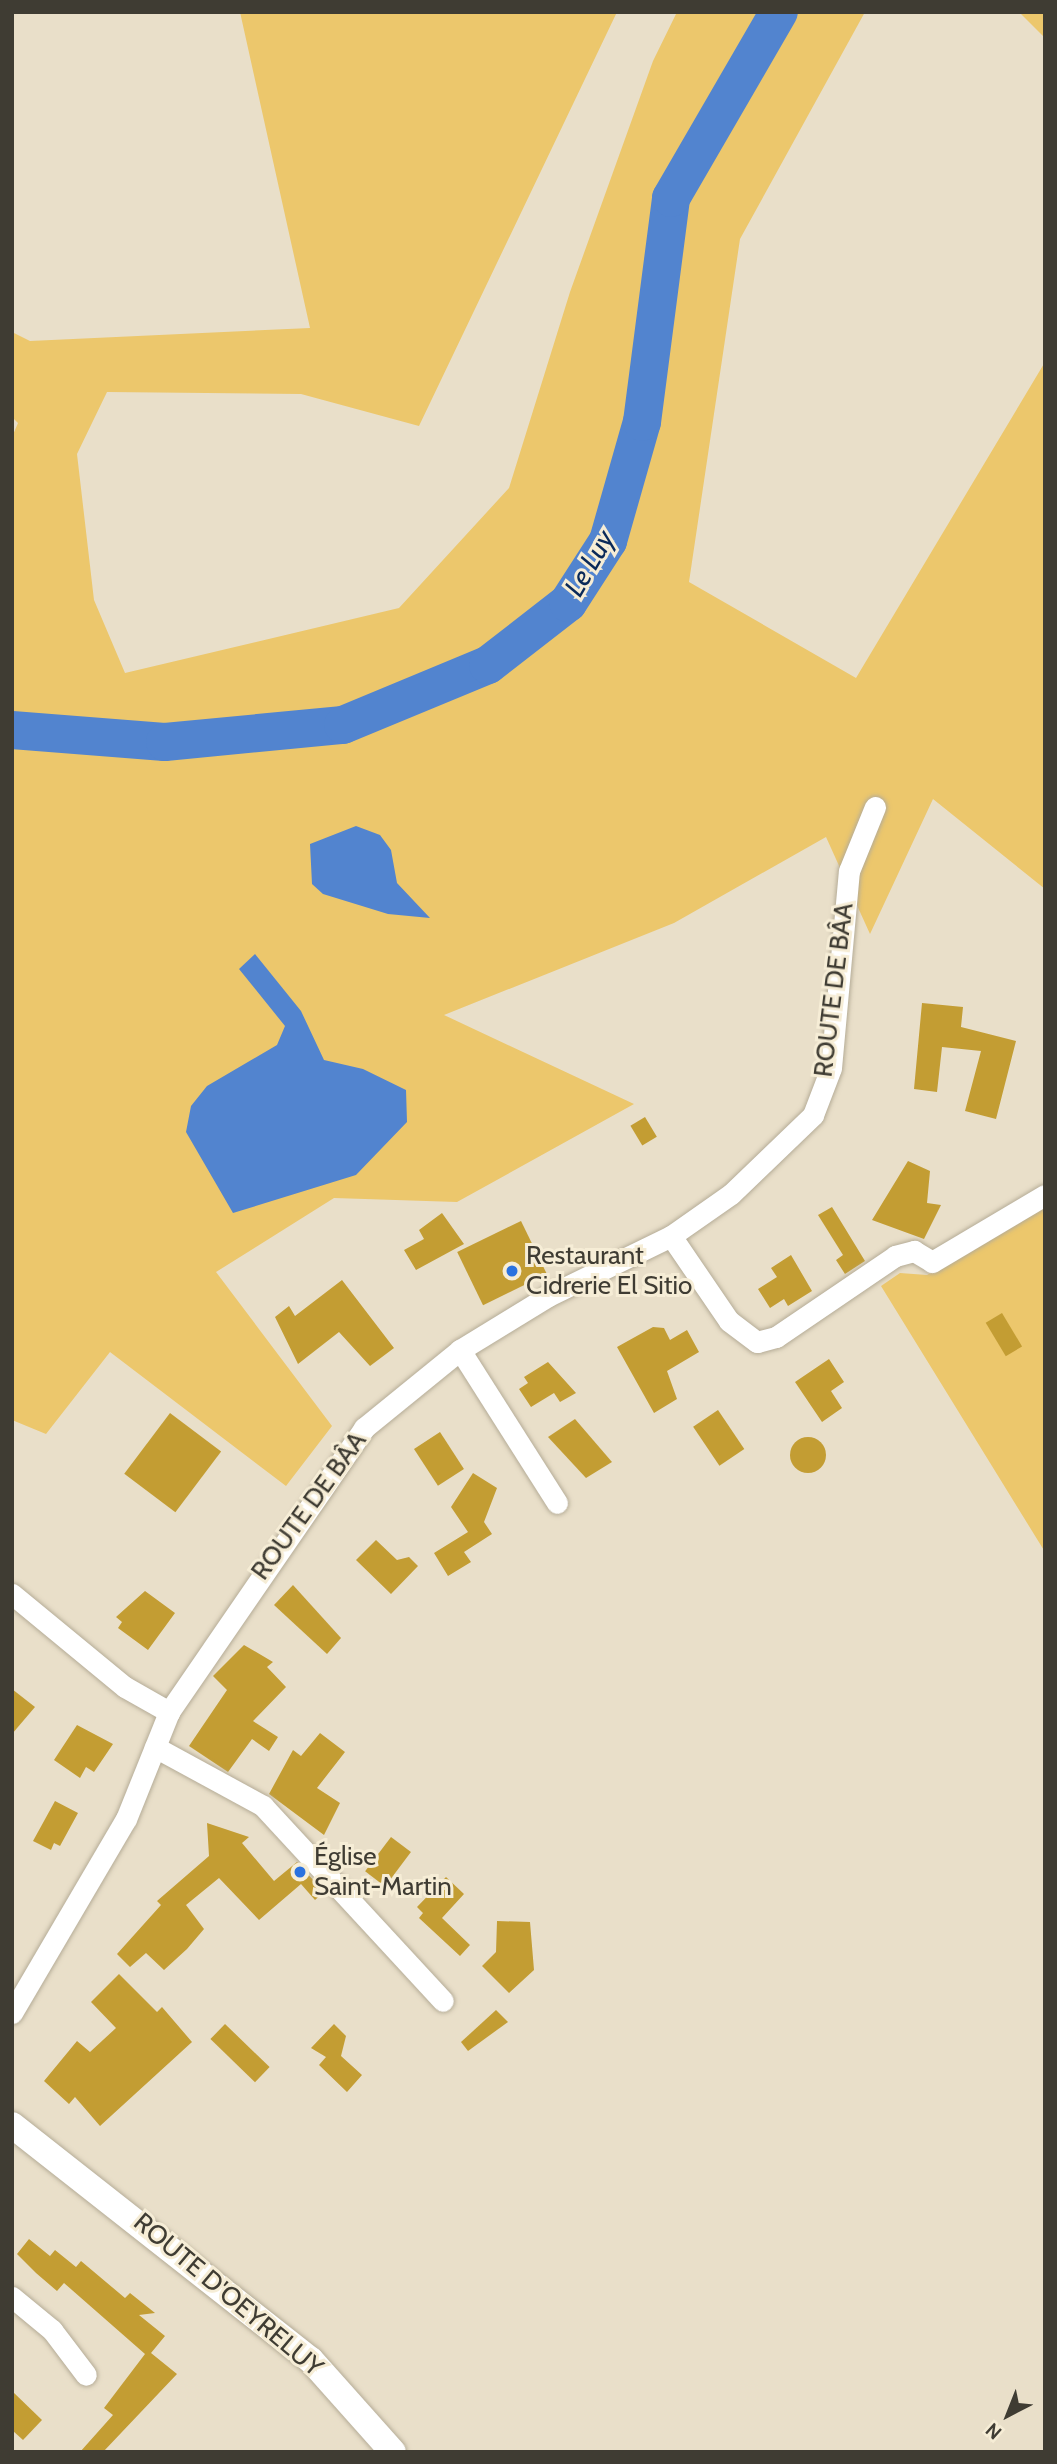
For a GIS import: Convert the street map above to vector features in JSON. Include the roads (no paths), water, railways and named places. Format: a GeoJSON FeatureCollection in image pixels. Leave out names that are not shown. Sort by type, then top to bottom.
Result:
{"type":"FeatureCollection","features":[{"type":"Feature","properties":{"kind":"street","name":"ROUTE DE BÂA"},"geometry":{"type":"LineString","coordinates":[[12,2013],[126,1819],[169,1712],[337,1460],[395,1399],[460,1350],[548,1296],[671,1236],[731,1194],[813,1115],[831,1069],[849,871],[875,807]]}},
{"type":"Feature","properties":{"kind":"street"},"geometry":{"type":"LineString","coordinates":[[671,1236],[729,1321],[757,1342],[776,1337],[895,1256],[914,1251],[932,1262],[1045,1195]]}},
{"type":"Feature","properties":{"kind":"street"},"geometry":{"type":"LineString","coordinates":[[460,1350],[557,1503]]}},
{"type":"Feature","properties":{"kind":"street"},"geometry":{"type":"LineString","coordinates":[[12,1594],[125,1687],[169,1712]]}},
{"type":"Feature","properties":{"kind":"street"},"geometry":{"type":"LineString","coordinates":[[155,1747],[263,1806],[443,2001]]}},
{"type":"Feature","properties":{"kind":"street","name":"ROUTE D'OEYRELUY"},"geometry":{"type":"LineString","coordinates":[[12,2125],[51,2151],[311,2360],[393,2452]]}},
{"type":"Feature","properties":{"kind":"street","name":"ROUTE D'OEYRELUY"},"geometry":{"type":"LineString","coordinates":[[12,2141],[51,2151]]}},
{"type":"Feature","properties":{"kind":"street"},"geometry":{"type":"LineString","coordinates":[[12,2297],[51,2330],[67,2358],[86,2375]]}},
{"type":"Feature","properties":{"kind":"water"},"geometry":{"type":"Polygon","coordinates":[[[356,826],[380,835],[391,850],[397,883],[430,918],[388,914],[323,894],[312,884],[310,844],[356,826]]]}},
{"type":"Feature","properties":{"kind":"water"},"geometry":{"type":"Polygon","coordinates":[[[255,954],[301,1011],[324,1060],[363,1069],[406,1090],[407,1122],[356,1175],[233,1213],[186,1132],[191,1106],[207,1086],[277,1045],[285,1026],[239,969],[255,954]]]}},
{"type":"Feature","properties":{"kind":"waterway","name":"Le Luy"},"geometry":{"type":"LineString","coordinates":[[12,730],[165,742],[343,725],[488,665],[568,603],[608,541],[642,422],[671,198],[779,12]]}},
{"type":"Feature","properties":{"kind":"place","name":"Restaurant Cidrerie El Sitio"},"geometry":{"type":"Point","coordinates":[512,1271]}},
{"type":"Feature","properties":{"kind":"place","name":"Église Saint-Martin"},"geometry":{"type":"Point","coordinates":[300,1872]}}]}
